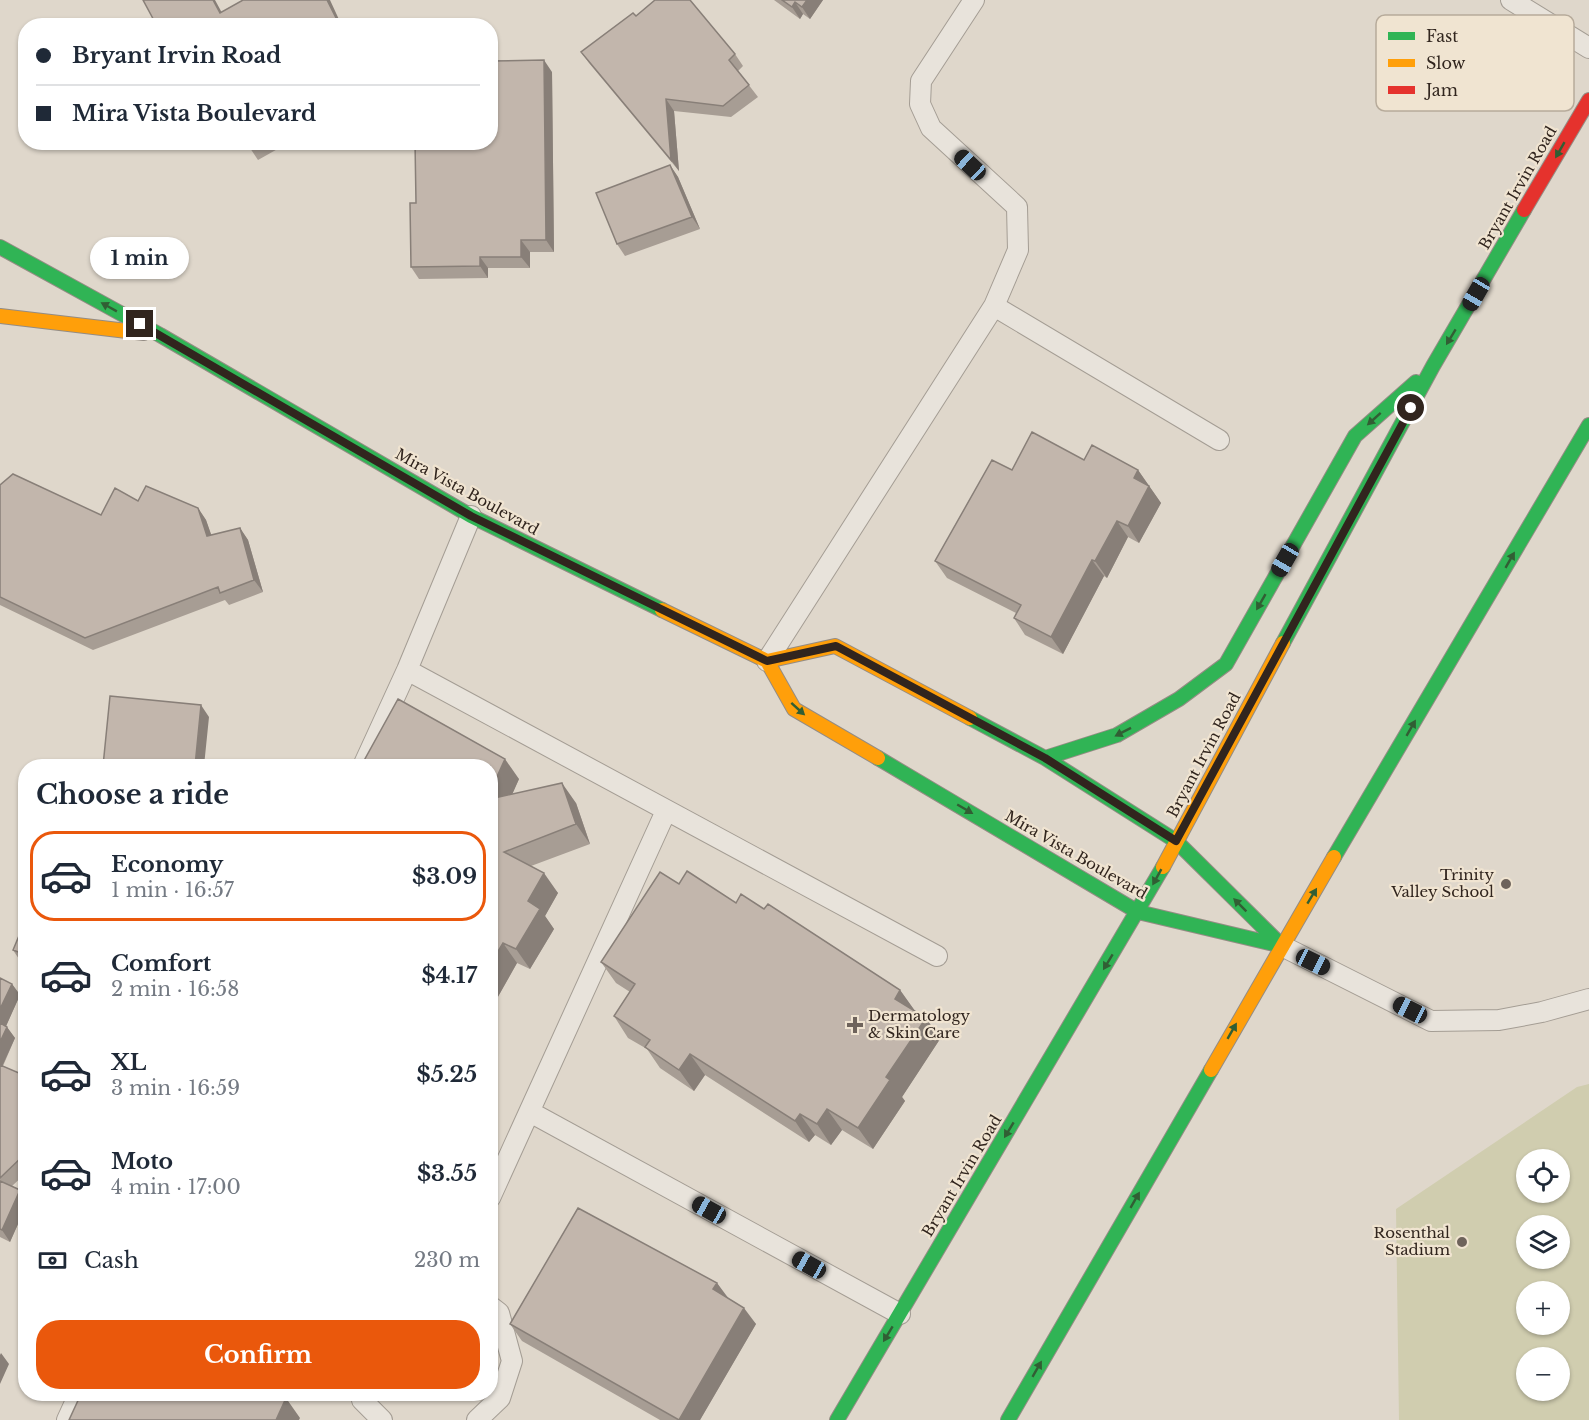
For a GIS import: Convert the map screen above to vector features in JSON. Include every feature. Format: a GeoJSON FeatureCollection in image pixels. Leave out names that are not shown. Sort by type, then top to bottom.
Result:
{"type":"FeatureCollection","features":[{"type":"Feature","properties":{"kind":"main road","name":"Bryant Irvin Road"},"geometry":{"type":"LineString","coordinates":[[837,1420],[1138,912],[1433,366],[1589,99]]}},
{"type":"Feature","properties":{"kind":"main road","name":"Mira Vista Boulevard"},"geometry":{"type":"LineString","coordinates":[[0,247],[160,335],[471,516],[767,661],[794,709],[1138,912],[1282,946]]}},
{"type":"Feature","properties":{"kind":"main road","name":"Mira Vista Boulevard"},"geometry":{"type":"LineString","coordinates":[[0,316],[160,335]]}},
{"type":"Feature","properties":{"kind":"main road"},"geometry":{"type":"LineString","coordinates":[[1045,758],[1117,735],[1179,699],[1226,664],[1355,436],[1433,366]]}},
{"type":"Feature","properties":{"kind":"main road"},"geometry":{"type":"LineString","coordinates":[[1008,1420],[1282,946],[1589,425]]}},
{"type":"Feature","properties":{"kind":"main road"},"geometry":{"type":"LineString","coordinates":[[767,661],[836,646],[1045,758],[1176,841],[1282,946]]}},
{"type":"Feature","properties":{"kind":"lane"},"geometry":{"type":"LineString","coordinates":[[767,661],[994,306],[1018,250],[1017,207],[931,128],[920,104],[921,81],[974,0]]}},
{"type":"Feature","properties":{"kind":"lane"},"geometry":{"type":"LineString","coordinates":[[1511,0],[1535,15]]}},
{"type":"Feature","properties":{"kind":"lane"},"geometry":{"type":"LineString","coordinates":[[1574,39],[1589,48]]}},
{"type":"Feature","properties":{"kind":"lane"},"geometry":{"type":"LineString","coordinates":[[994,306],[1220,440]]}},
{"type":"Feature","properties":{"kind":"lane"},"geometry":{"type":"LineString","coordinates":[[366,759],[407,670],[471,516]]}},
{"type":"Feature","properties":{"kind":"lane"},"geometry":{"type":"LineString","coordinates":[[407,670],[937,957]]}},
{"type":"Feature","properties":{"kind":"lane"},"geometry":{"type":"LineString","coordinates":[[498,1181],[666,811]]}},
{"type":"Feature","properties":{"kind":"lane"},"geometry":{"type":"LineString","coordinates":[[1282,946],[1431,1020],[1499,1020],[1542,1012],[1589,999]]}},
{"type":"Feature","properties":{"kind":"lane"},"geometry":{"type":"LineString","coordinates":[[530,1112],[900,1314]]}},
{"type":"Feature","properties":{"kind":"lane"},"geometry":{"type":"LineString","coordinates":[[498,1312],[512,1361],[498,1400]]}},
{"type":"Feature","properties":{"kind":"lane"},"geometry":{"type":"LineString","coordinates":[[67,1420],[76,1401]]}},
{"type":"Feature","properties":{"kind":"lane"},"geometry":{"type":"LineString","coordinates":[[363,1401],[382,1420]]}},
{"type":"Feature","properties":{"kind":"lane"},"geometry":{"type":"LineString","coordinates":[[477,1420],[497,1401]]}},
{"type":"Feature","properties":{"kind":"shaded area","name":"Rosenthal Stadium"},"geometry":{"type":"Polygon","coordinates":[[[1589,1084],[1589,1420],[1399,1420],[1396,1209],[1577,1087],[1589,1084]]]}},
{"type":"Feature","properties":{"kind":"building"},"geometry":{"type":"Polygon","coordinates":[[[143,0],[213,0],[220,13],[243,0],[327,0],[336,18],[153,18],[143,0]]]}},
{"type":"Feature","properties":{"kind":"building"},"geometry":{"type":"Polygon","coordinates":[[[655,0],[690,0],[735,54],[729,60],[749,85],[723,106],[666,99],[671,160],[581,52],[633,13],[636,16],[655,0]]]}},
{"type":"Feature","properties":{"kind":"building"},"geometry":{"type":"Polygon","coordinates":[[[782,0],[807,0],[802,7],[795,2],[792,7],[782,0]]]}},
{"type":"Feature","properties":{"kind":"building"},"geometry":{"type":"Polygon","coordinates":[[[544,60],[546,240],[521,240],[521,257],[480,257],[480,266],[411,267],[410,203],[416,203],[415,150],[498,150],[498,61],[544,60]]]}},
{"type":"Feature","properties":{"kind":"building"},"geometry":{"type":"Polygon","coordinates":[[[670,165],[692,217],[617,244],[596,193],[670,165]]]}},
{"type":"Feature","properties":{"kind":"building"},"geometry":{"type":"Polygon","coordinates":[[[1032,432],[1084,460],[1092,445],[1138,470],[1134,478],[1149,486],[1128,526],[1117,521],[1095,561],[1092,560],[1051,637],[1014,618],[1021,605],[935,561],[992,460],[1012,470],[1032,432]]]}},
{"type":"Feature","properties":{"kind":"building"},"geometry":{"type":"Polygon","coordinates":[[[13,474],[101,515],[115,488],[138,501],[146,486],[198,508],[207,536],[240,528],[254,580],[220,593],[218,587],[85,638],[0,597],[0,485],[13,474]]]}},
{"type":"Feature","properties":{"kind":"building"},"geometry":{"type":"Polygon","coordinates":[[[110,696],[201,705],[196,759],[104,759],[110,696]]]}},
{"type":"Feature","properties":{"kind":"building"},"geometry":{"type":"Polygon","coordinates":[[[398,699],[505,759],[498,774],[498,759],[365,759],[398,699]]]}},
{"type":"Feature","properties":{"kind":"building"},"geometry":{"type":"Polygon","coordinates":[[[562,783],[576,824],[504,852],[544,873],[528,901],[540,909],[516,949],[503,943],[498,951],[498,797],[562,783]]]}},
{"type":"Feature","properties":{"kind":"building"},"geometry":{"type":"Polygon","coordinates":[[[687,871],[736,903],[741,894],[764,909],[768,904],[900,990],[895,999],[926,1018],[886,1077],[890,1080],[858,1128],[827,1109],[817,1124],[800,1114],[795,1121],[690,1054],[679,1070],[645,1047],[650,1040],[614,1016],[635,984],[601,962],[660,872],[679,884],[687,871]]]}},
{"type":"Feature","properties":{"kind":"building"},"geometry":{"type":"Polygon","coordinates":[[[18,938],[18,952],[13,950],[18,938]]]}},
{"type":"Feature","properties":{"kind":"building"},"geometry":{"type":"Polygon","coordinates":[[[0,978],[12,984],[0,1009],[0,978]]]}},
{"type":"Feature","properties":{"kind":"building"},"geometry":{"type":"Polygon","coordinates":[[[0,1023],[7,1027],[0,1042],[0,1023]]]}},
{"type":"Feature","properties":{"kind":"building"},"geometry":{"type":"Polygon","coordinates":[[[0,1065],[18,1073],[18,1161],[0,1178],[0,1065]]]}},
{"type":"Feature","properties":{"kind":"building"},"geometry":{"type":"Polygon","coordinates":[[[0,1181],[18,1189],[18,1194],[2,1230],[0,1229],[0,1181]]]}},
{"type":"Feature","properties":{"kind":"building"},"geometry":{"type":"Polygon","coordinates":[[[578,1208],[717,1283],[713,1289],[744,1308],[679,1420],[510,1324],[578,1208]]]}},
{"type":"Feature","properties":{"kind":"building"},"geometry":{"type":"Polygon","coordinates":[[[78,1401],[285,1401],[276,1420],[69,1420],[78,1401]]]}},
{"type":"Feature","properties":{"kind":"traffic: fast"},"geometry":{"type":"LineString","coordinates":[[1283,643],[1433,366],[1524,210]]}},
{"type":"Feature","properties":{"kind":"traffic: fast"},"geometry":{"type":"LineString","coordinates":[[0,247],[160,335],[471,516],[662,610]]}},
{"type":"Feature","properties":{"kind":"traffic: fast"},"geometry":{"type":"LineString","coordinates":[[1045,758],[1117,735],[1179,699],[1226,664],[1355,436],[1416,382]]}},
{"type":"Feature","properties":{"kind":"traffic: fast"},"geometry":{"type":"LineString","coordinates":[[1334,857],[1589,425]]}},
{"type":"Feature","properties":{"kind":"traffic: fast"},"geometry":{"type":"LineString","coordinates":[[970,718],[1045,758],[1176,841],[1282,946]]}},
{"type":"Feature","properties":{"kind":"traffic: fast"},"geometry":{"type":"LineString","coordinates":[[878,758],[1138,912],[1282,946]]}},
{"type":"Feature","properties":{"kind":"traffic: fast"},"geometry":{"type":"LineString","coordinates":[[837,1420],[1163,867]]}},
{"type":"Feature","properties":{"kind":"traffic: fast"},"geometry":{"type":"LineString","coordinates":[[1008,1420],[1211,1070]]}},
{"type":"Feature","properties":{"kind":"traffic: slow"},"geometry":{"type":"LineString","coordinates":[[0,316],[144,333]]}},
{"type":"Feature","properties":{"kind":"traffic: slow"},"geometry":{"type":"LineString","coordinates":[[662,610],[767,661],[794,709],[878,758]]}},
{"type":"Feature","properties":{"kind":"traffic: slow"},"geometry":{"type":"LineString","coordinates":[[1163,867],[1283,643]]}},
{"type":"Feature","properties":{"kind":"traffic: slow"},"geometry":{"type":"LineString","coordinates":[[767,661],[835,646],[970,718]]}},
{"type":"Feature","properties":{"kind":"traffic: slow"},"geometry":{"type":"LineString","coordinates":[[1211,1070],[1334,857]]}},
{"type":"Feature","properties":{"kind":"traffic: jam"},"geometry":{"type":"LineString","coordinates":[[1524,210],[1589,100]]}},
{"type":"Feature","properties":{"kind":"place","name":"Trinity Valley School"},"geometry":{"type":"Point","coordinates":[1506,884]}},
{"type":"Feature","properties":{"kind":"place","name":"Dermatology & Skin Care"},"geometry":{"type":"Point","coordinates":[855,1025]}},
{"type":"Feature","properties":{"kind":"place","name":"Rosenthal Stadium"},"geometry":{"type":"Point","coordinates":[1462,1242]}},
{"type":"Feature","properties":{"kind":"route"},"geometry":{"type":"LineString","coordinates":[[140,324],[471,516],[767,661],[836,646],[1045,758],[1176,841],[1411,408]]}}]}
